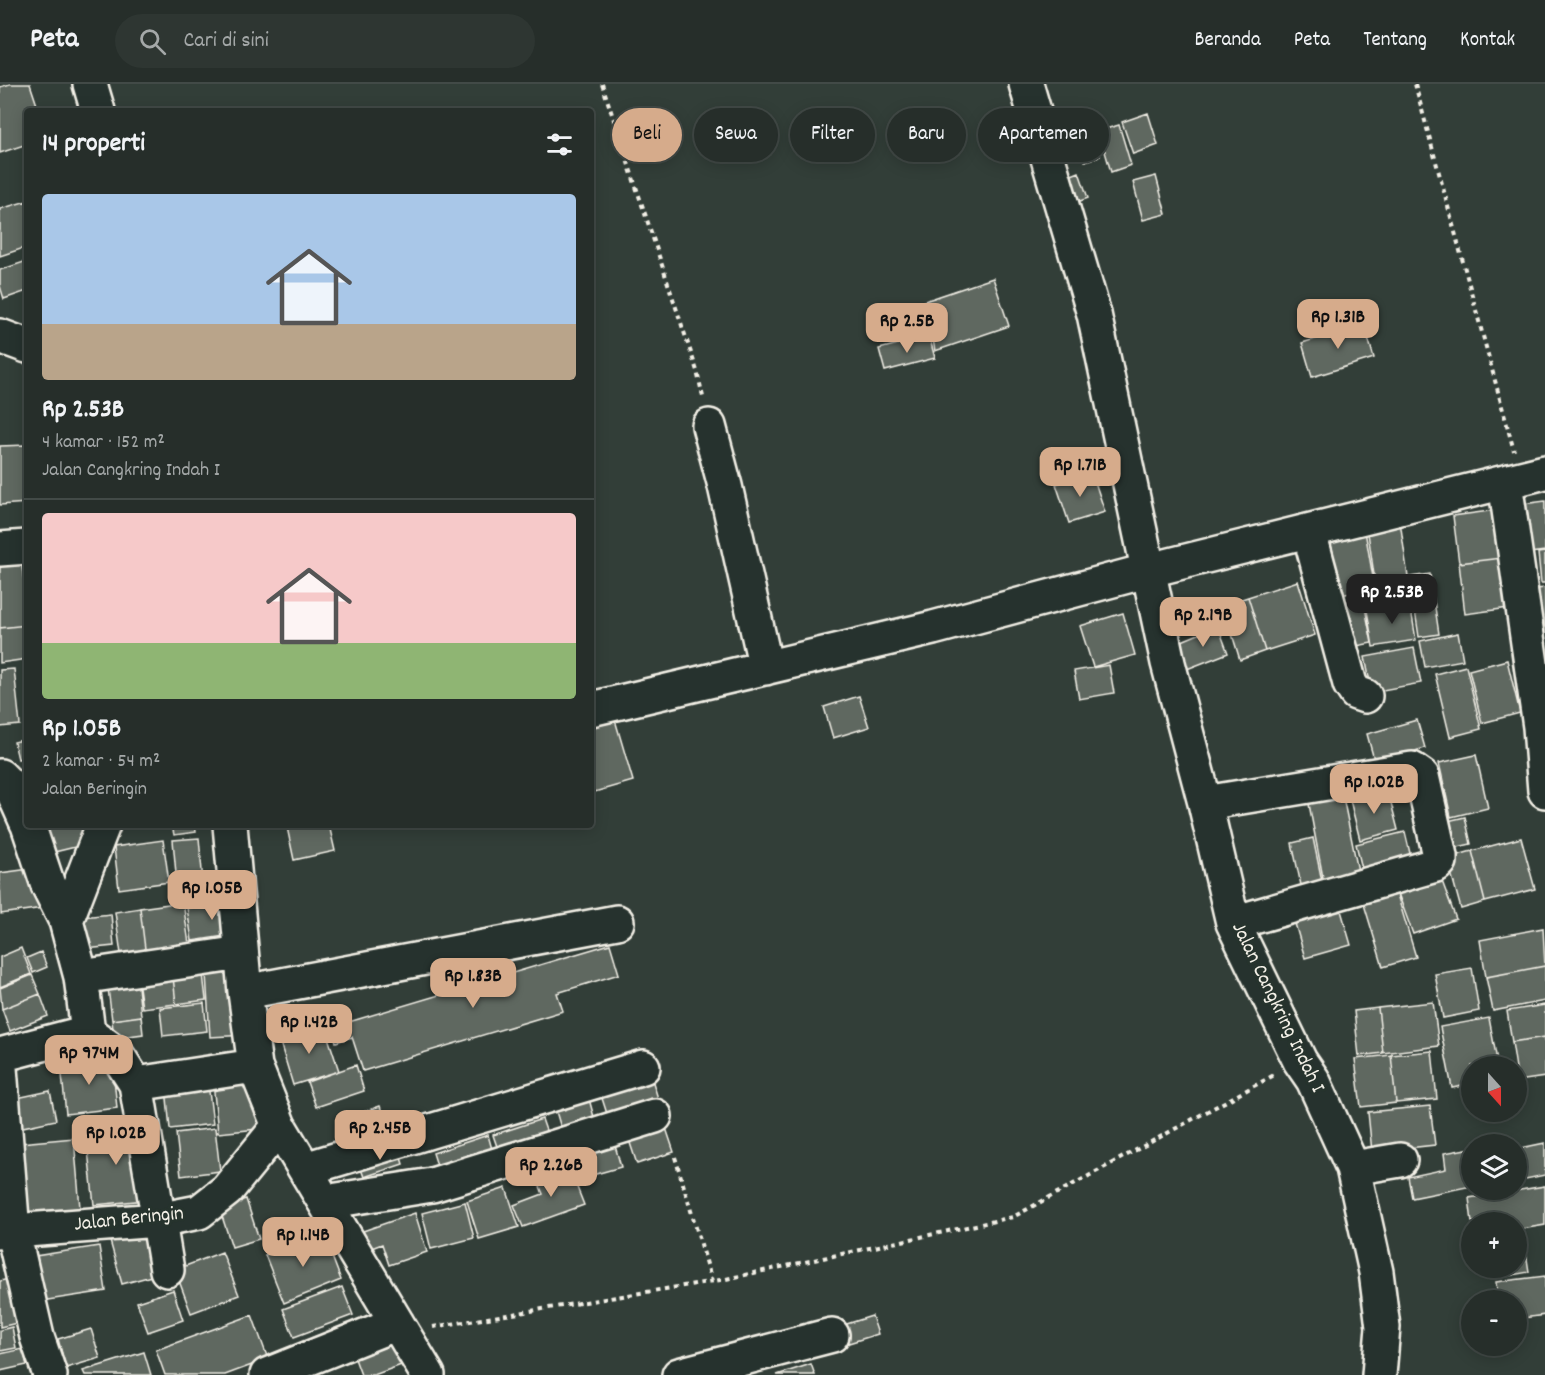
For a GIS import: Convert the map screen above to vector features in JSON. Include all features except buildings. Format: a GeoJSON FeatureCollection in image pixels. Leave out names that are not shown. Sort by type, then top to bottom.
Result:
{"type":"FeatureCollection","features":[{"type":"Feature","properties":{"kind":"street"},"geometry":{"type":"LineString","coordinates":[[90,84],[97,108]]}},
{"type":"Feature","properties":{"kind":"street","name":"Jalan Cangkring Indah I"},"geometry":{"type":"LineString","coordinates":[[1026,84],[1094,314],[1168,663],[1205,803],[1233,923],[1300,1061],[1313,1080],[1353,1168],[1376,1272],[1383,1328],[1379,1375]]}},
{"type":"Feature","properties":{"kind":"street"},"geometry":{"type":"LineString","coordinates":[[0,336],[24,345]]}},
{"type":"Feature","properties":{"kind":"street"},"geometry":{"type":"LineString","coordinates":[[709,426],[725,486],[766,668]]}},
{"type":"Feature","properties":{"kind":"street"},"geometry":{"type":"LineString","coordinates":[[594,708],[933,628],[1150,570],[1524,477],[1545,791]]}},
{"type":"Feature","properties":{"kind":"street"},"geometry":{"type":"LineString","coordinates":[[1309,532],[1350,684],[1356,693],[1365,696]]}},
{"type":"Feature","properties":{"kind":"street"},"geometry":{"type":"LineString","coordinates":[[0,549],[24,547]]}},
{"type":"Feature","properties":{"kind":"street"},"geometry":{"type":"LineString","coordinates":[[1205,803],[1412,770],[1422,776],[1440,856],[1440,861],[1436,865],[1233,923]]}},
{"type":"Feature","properties":{"kind":"street"},"geometry":{"type":"LineString","coordinates":[[0,776],[11,787],[24,817]]}},
{"type":"Feature","properties":{"kind":"street"},"geometry":{"type":"LineString","coordinates":[[28,828],[48,885],[66,921],[81,977],[88,1032],[116,1053],[136,1084],[167,1270]]}},
{"type":"Feature","properties":{"kind":"street"},"geometry":{"type":"LineString","coordinates":[[66,921],[103,828]]}},
{"type":"Feature","properties":{"kind":"street"},"geometry":{"type":"LineString","coordinates":[[230,828],[244,992],[255,1066],[279,1126],[428,1375]]}},
{"type":"Feature","properties":{"kind":"street"},"geometry":{"type":"LineString","coordinates":[[244,992],[616,922]]}},
{"type":"Feature","properties":{"kind":"street"},"geometry":{"type":"LineString","coordinates":[[81,977],[241,952]]}},
{"type":"Feature","properties":{"kind":"street"},"geometry":{"type":"LineString","coordinates":[[0,1055],[88,1032]]}},
{"type":"Feature","properties":{"kind":"street"},"geometry":{"type":"LineString","coordinates":[[136,1084],[255,1066]]}},
{"type":"Feature","properties":{"kind":"street"},"geometry":{"type":"LineString","coordinates":[[305,1169],[643,1067]]}},
{"type":"Feature","properties":{"kind":"street"},"geometry":{"type":"LineString","coordinates":[[0,1068],[6,1232],[50,1375]]}},
{"type":"Feature","properties":{"kind":"street"},"geometry":{"type":"LineString","coordinates":[[325,1202],[432,1185],[655,1116]]}},
{"type":"Feature","properties":{"kind":"street","name":"Jalan Beringin"},"geometry":{"type":"LineString","coordinates":[[6,1232],[158,1220],[199,1212],[227,1190],[279,1126]]}},
{"type":"Feature","properties":{"kind":"street"},"geometry":{"type":"LineString","coordinates":[[1353,1168],[1401,1160]]}},
{"type":"Feature","properties":{"kind":"street"},"geometry":{"type":"LineString","coordinates":[[267,1375],[400,1328]]}},
{"type":"Feature","properties":{"kind":"street"},"geometry":{"type":"LineString","coordinates":[[679,1375],[832,1335]]}},
{"type":"Feature","properties":{"kind":"path"},"geometry":{"type":"LineString","coordinates":[[602,84],[697,371],[709,426]]}},
{"type":"Feature","properties":{"kind":"path"},"geometry":{"type":"LineString","coordinates":[[1415,84],[1524,477]]}},
{"type":"Feature","properties":{"kind":"path"},"geometry":{"type":"LineString","coordinates":[[400,1328],[712,1281],[1013,1216],[1300,1061]]}},
{"type":"Feature","properties":{"kind":"path"},"geometry":{"type":"LineString","coordinates":[[675,1157],[712,1281]]}}]}
